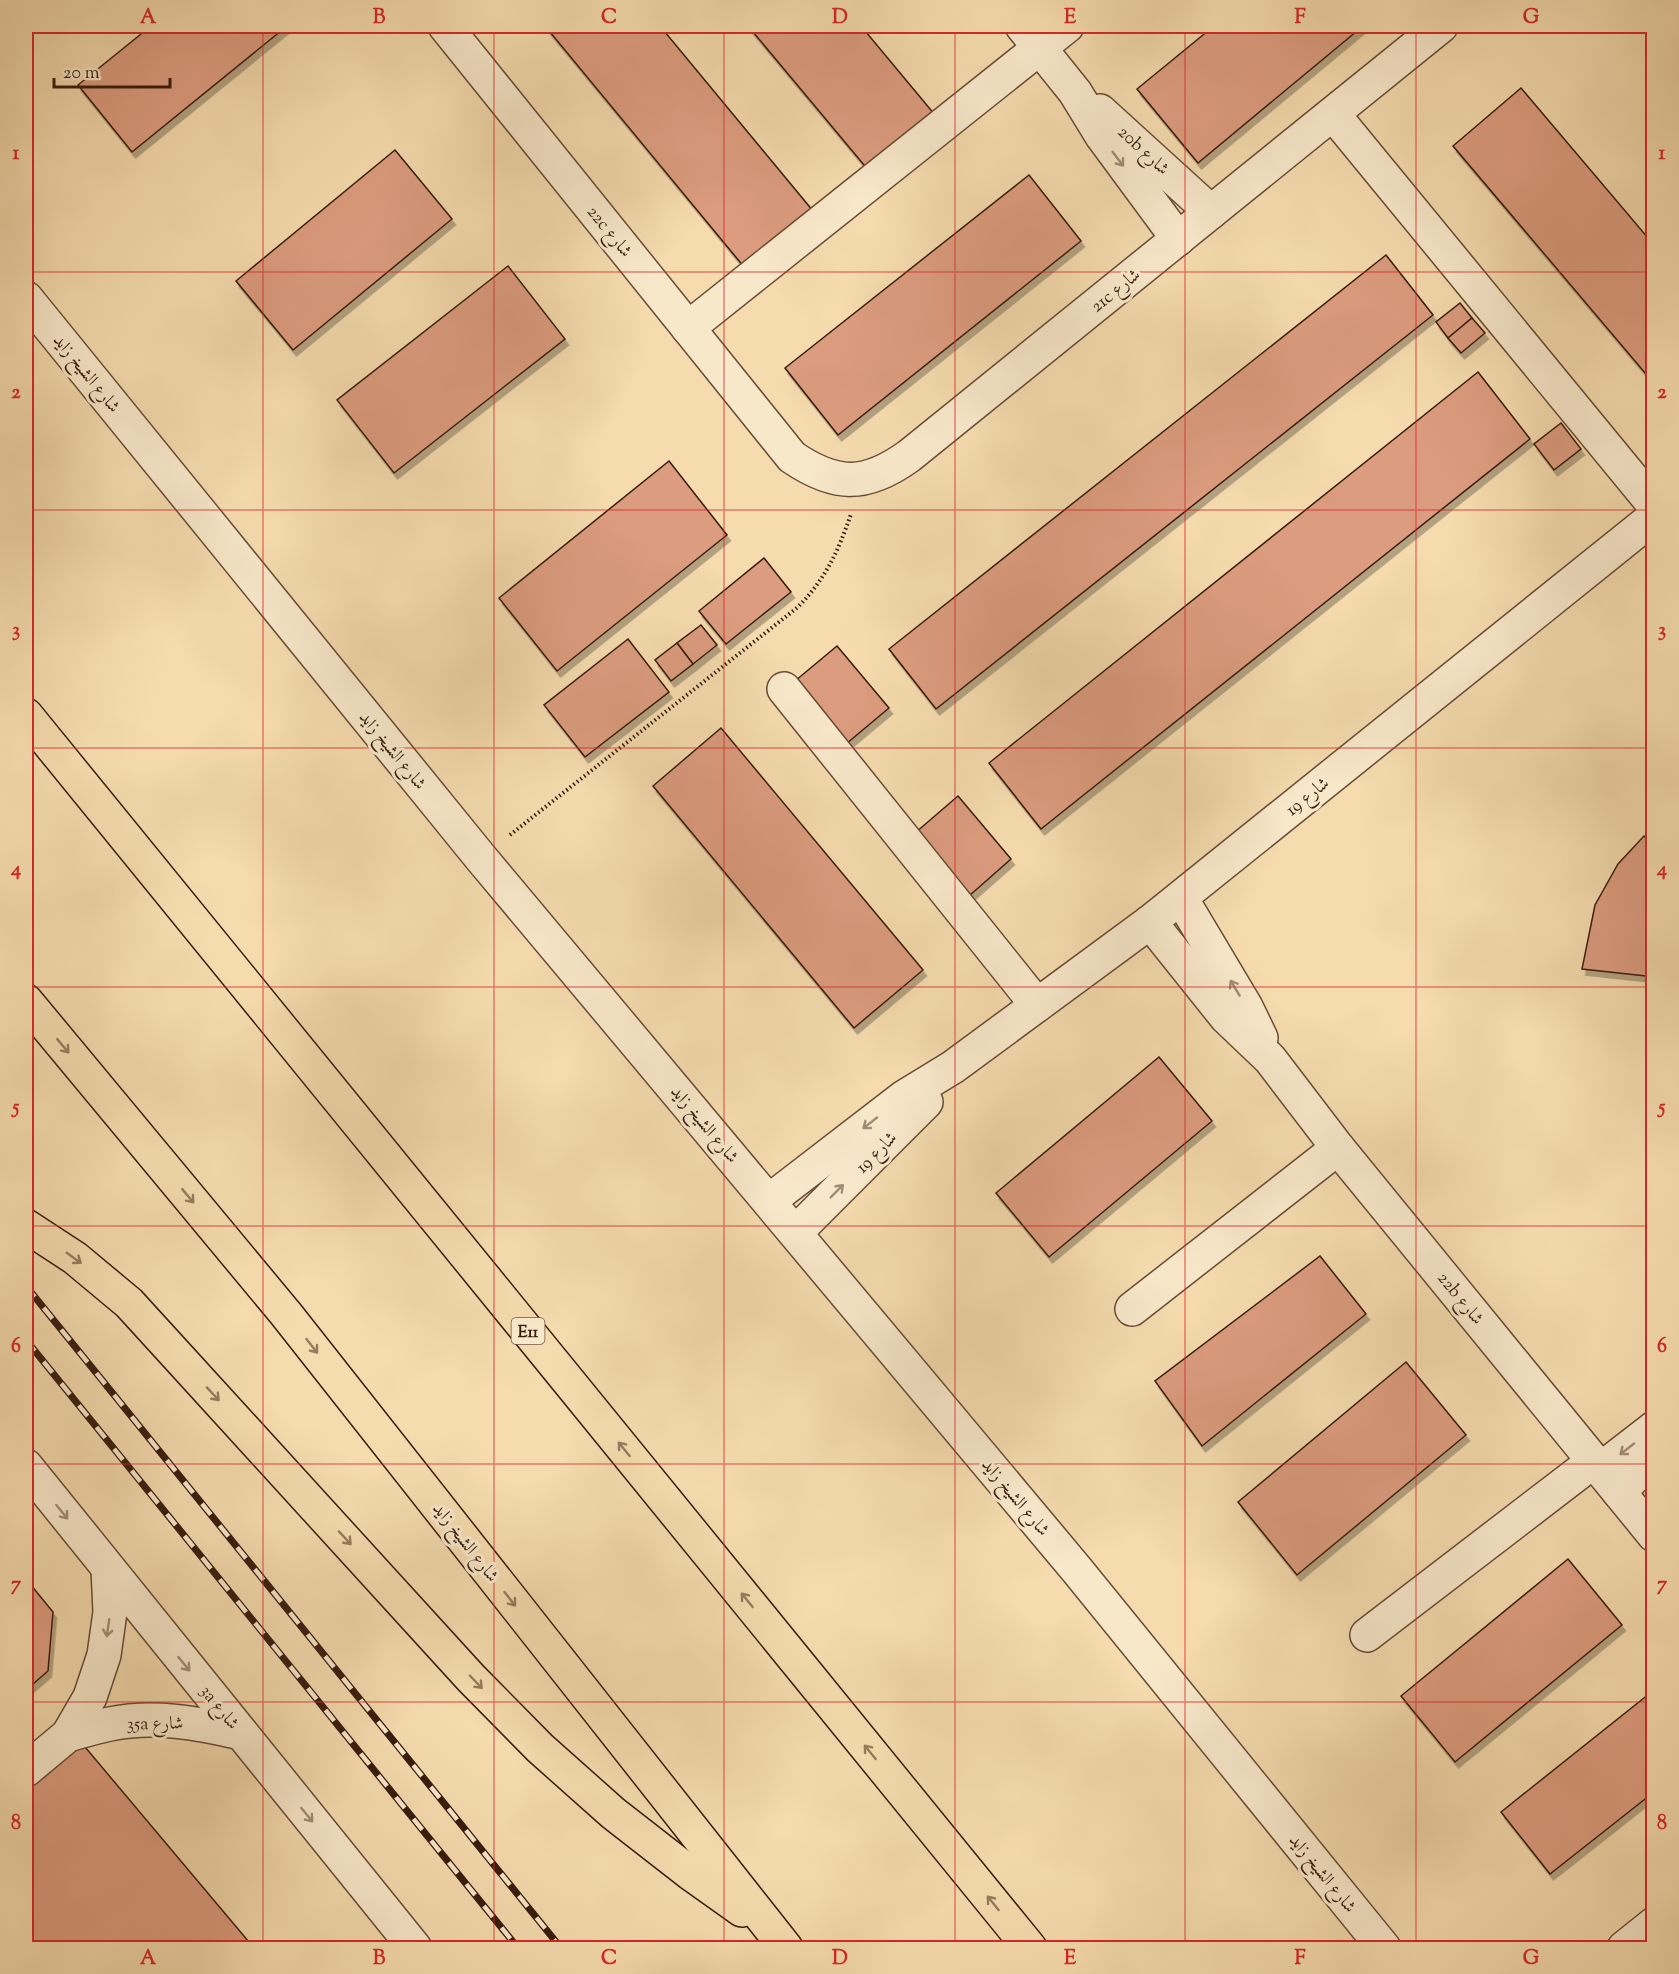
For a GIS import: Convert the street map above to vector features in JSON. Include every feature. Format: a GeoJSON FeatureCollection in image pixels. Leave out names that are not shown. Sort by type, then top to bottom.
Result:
{"type":"FeatureCollection","features":[{"type":"Feature","properties":{"kind":"highway","name":"E11"},"geometry":{"type":"LineString","coordinates":[[26,715],[1030,1948]]}},
{"type":"Feature","properties":{"kind":"highway","name":"شارع الشيخ زايد"},"geometry":{"type":"LineString","coordinates":[[26,1001],[286,1314],[778,1939]]}},
{"type":"Feature","properties":{"kind":"highway"},"geometry":{"type":"LineString","coordinates":[[26,1226],[75,1258],[129,1303],[471,1678],[540,1748],[613,1813],[778,1939]]}},
{"type":"Feature","properties":{"kind":"street","name":"22c شارع"},"geometry":{"type":"LineString","coordinates":[[445,26],[776,437]]}},
{"type":"Feature","properties":{"kind":"street"},"geometry":{"type":"LineString","coordinates":[[688,328],[1031,36],[1067,26]]}},
{"type":"Feature","properties":{"kind":"street","name":"21c شارع"},"geometry":{"type":"LineString","coordinates":[[776,437],[792,457],[813,471],[837,479],[863,479],[888,471],[1441,26]]}},
{"type":"Feature","properties":{"kind":"street","name":"20b شارع"},"geometry":{"type":"LineString","coordinates":[[1031,36],[1075,92],[1102,136],[1178,239]]}},
{"type":"Feature","properties":{"kind":"street","name":"20b شارع"},"geometry":{"type":"LineString","coordinates":[[1075,92],[1114,123],[1211,212]]}},
{"type":"Feature","properties":{"kind":"street"},"geometry":{"type":"LineString","coordinates":[[1333,114],[1653,505]]}},
{"type":"Feature","properties":{"kind":"street","name":"شارع الشيخ زايد"},"geometry":{"type":"LineString","coordinates":[[26,298],[481,858],[1077,1570],[1384,1948]]}},
{"type":"Feature","properties":{"kind":"street","name":"شارع 19"},"geometry":{"type":"LineString","coordinates":[[769,1201],[904,1097],[952,1067],[1150,922],[1653,517]]}},
{"type":"Feature","properties":{"kind":"street"},"geometry":{"type":"LineString","coordinates":[[784,689],[1037,1005]]}},
{"type":"Feature","properties":{"kind":"street","name":"22b شارع"},"geometry":{"type":"LineString","coordinates":[[1181,898],[1246,1007],[1270,1059],[1338,1148],[1653,1535]]}},
{"type":"Feature","properties":{"kind":"street","name":"22b شارع"},"geometry":{"type":"LineString","coordinates":[[1150,922],[1226,1017],[1270,1059]]}},
{"type":"Feature","properties":{"kind":"street","name":"شارع 19"},"geometry":{"type":"LineString","coordinates":[[796,1232],[930,1098],[952,1067]]}},
{"type":"Feature","properties":{"kind":"street"},"geometry":{"type":"LineString","coordinates":[[1132,1309],[1338,1148]]}},
{"type":"Feature","properties":{"kind":"street"},"geometry":{"type":"LineString","coordinates":[[1367,1635],[1605,1474],[1653,1428]]}},
{"type":"Feature","properties":{"kind":"street"},"geometry":{"type":"LineString","coordinates":[[1605,1474],[1653,1457]]}},
{"type":"Feature","properties":{"kind":"street","name":"3a شارع"},"geometry":{"type":"LineString","coordinates":[[26,1466],[241,1733],[403,1944]]}},
{"type":"Feature","properties":{"kind":"street","name":"35a شارع"},"geometry":{"type":"LineString","coordinates":[[26,1770],[68,1735],[90,1697],[104,1655],[110,1612],[108,1569]]}},
{"type":"Feature","properties":{"kind":"street","name":"35a شارع"},"geometry":{"type":"LineString","coordinates":[[68,1735],[111,1724],[154,1720],[198,1723],[241,1733]]}},
{"type":"Feature","properties":{"kind":"street"},"geometry":{"type":"LineString","coordinates":[[1624,1948],[1653,1924]]}},
{"type":"Feature","properties":{"kind":"path"},"geometry":{"type":"LineString","coordinates":[[481,858],[798,607],[827,572],[846,528],[863,479]]}},
{"type":"Feature","properties":{"kind":"building"},"geometry":{"type":"Polygon","coordinates":[[[151,26],[287,26],[132,152],[78,85],[151,26]]]}},
{"type":"Feature","properties":{"kind":"building"},"geometry":{"type":"Polygon","coordinates":[[[545,26],[660,26],[818,217],[749,273],[545,26]]]}},
{"type":"Feature","properties":{"kind":"building"},"geometry":{"type":"Polygon","coordinates":[[[748,26],[861,26],[940,121],[874,177],[748,26]]]}},
{"type":"Feature","properties":{"kind":"building"},"geometry":{"type":"Polygon","coordinates":[[[1214,26],[1363,26],[1198,163],[1137,89],[1214,26]]]}},
{"type":"Feature","properties":{"kind":"building"},"geometry":{"type":"Polygon","coordinates":[[[1521,88],[1654,245],[1654,377],[1651,380],[1453,146],[1521,88]]]}},
{"type":"Feature","properties":{"kind":"building"},"geometry":{"type":"Polygon","coordinates":[[[395,150],[452,219],[293,350],[236,281],[395,150]]]}},
{"type":"Feature","properties":{"kind":"building"},"geometry":{"type":"Polygon","coordinates":[[[1029,175],[1081,241],[838,435],[785,368],[1029,175]]]}},
{"type":"Feature","properties":{"kind":"building"},"geometry":{"type":"Polygon","coordinates":[[[1386,255],[1433,315],[936,709],[889,649],[1386,255]]]}},
{"type":"Feature","properties":{"kind":"building"},"geometry":{"type":"Polygon","coordinates":[[[508,266],[565,339],[394,473],[337,400],[508,266]]]}},
{"type":"Feature","properties":{"kind":"building"},"geometry":{"type":"Polygon","coordinates":[[[1460,303],[1472,318],[1448,338],[1436,322],[1460,303]]]}},
{"type":"Feature","properties":{"kind":"building"},"geometry":{"type":"Polygon","coordinates":[[[1472,318],[1485,333],[1461,353],[1448,338],[1472,318]]]}},
{"type":"Feature","properties":{"kind":"building"},"geometry":{"type":"Polygon","coordinates":[[[1478,372],[1530,439],[1041,829],[989,763],[1478,372]]]}},
{"type":"Feature","properties":{"kind":"building"},"geometry":{"type":"Polygon","coordinates":[[[1561,423],[1581,449],[1554,470],[1534,444],[1561,423]]]}},
{"type":"Feature","properties":{"kind":"building"},"geometry":{"type":"Polygon","coordinates":[[[669,461],[727,535],[557,671],[499,598],[669,461]]]}},
{"type":"Feature","properties":{"kind":"building"},"geometry":{"type":"Polygon","coordinates":[[[764,558],[791,592],[726,644],[699,611],[764,558]]]}},
{"type":"Feature","properties":{"kind":"building"},"geometry":{"type":"Polygon","coordinates":[[[701,625],[717,645],[693,664],[677,643],[701,625]]]}},
{"type":"Feature","properties":{"kind":"building"},"geometry":{"type":"Polygon","coordinates":[[[628,639],[669,692],[585,757],[544,705],[628,639]]]}},
{"type":"Feature","properties":{"kind":"building"},"geometry":{"type":"Polygon","coordinates":[[[677,643],[693,664],[671,681],[655,660],[677,643]]]}},
{"type":"Feature","properties":{"kind":"building"},"geometry":{"type":"Polygon","coordinates":[[[837,646],[889,708],[846,744],[795,681],[837,646]]]}},
{"type":"Feature","properties":{"kind":"building"},"geometry":{"type":"Polygon","coordinates":[[[721,728],[923,970],[854,1028],[653,786],[721,728]]]}},
{"type":"Feature","properties":{"kind":"building"},"geometry":{"type":"Polygon","coordinates":[[[1654,790],[1654,802],[1646,792],[1654,790]]]}},
{"type":"Feature","properties":{"kind":"building"},"geometry":{"type":"Polygon","coordinates":[[[958,796],[1011,859],[969,896],[915,833],[958,796]]]}},
{"type":"Feature","properties":{"kind":"building"},"geometry":{"type":"Polygon","coordinates":[[[1644,836],[1654,846],[1654,980],[1646,976],[1582,969],[1595,905],[1618,864],[1644,836]]]}},
{"type":"Feature","properties":{"kind":"building"},"geometry":{"type":"Polygon","coordinates":[[[1159,1057],[1212,1121],[1049,1257],[996,1193],[1159,1057]]]}},
{"type":"Feature","properties":{"kind":"building"},"geometry":{"type":"Polygon","coordinates":[[[1320,1256],[1366,1314],[1202,1446],[1155,1381],[1320,1256]]]}},
{"type":"Feature","properties":{"kind":"building"},"geometry":{"type":"Polygon","coordinates":[[[1406,1362],[1466,1435],[1297,1575],[1238,1502],[1406,1362]]]}},
{"type":"Feature","properties":{"kind":"building"},"geometry":{"type":"Polygon","coordinates":[[[1568,1559],[1622,1625],[1455,1762],[1401,1696],[1568,1559]]]}},
{"type":"Feature","properties":{"kind":"building"},"geometry":{"type":"Polygon","coordinates":[[[26,1579],[53,1612],[48,1671],[26,1690],[26,1579]]]}},
{"type":"Feature","properties":{"kind":"building"},"geometry":{"type":"Polygon","coordinates":[[[1654,1690],[1654,1792],[1550,1874],[1501,1812],[1654,1690]]]}},
{"type":"Feature","properties":{"kind":"building"},"geometry":{"type":"Polygon","coordinates":[[[80,1741],[254,1948],[26,1948],[26,1788],[80,1741]]]}},
{"type":"Feature","properties":{"kind":"railway"},"geometry":{"type":"LineString","coordinates":[[26,1286],[561,1948]]}},
{"type":"Feature","properties":{"kind":"railway"},"geometry":{"type":"LineString","coordinates":[[26,1340],[518,1948]]}}]}
